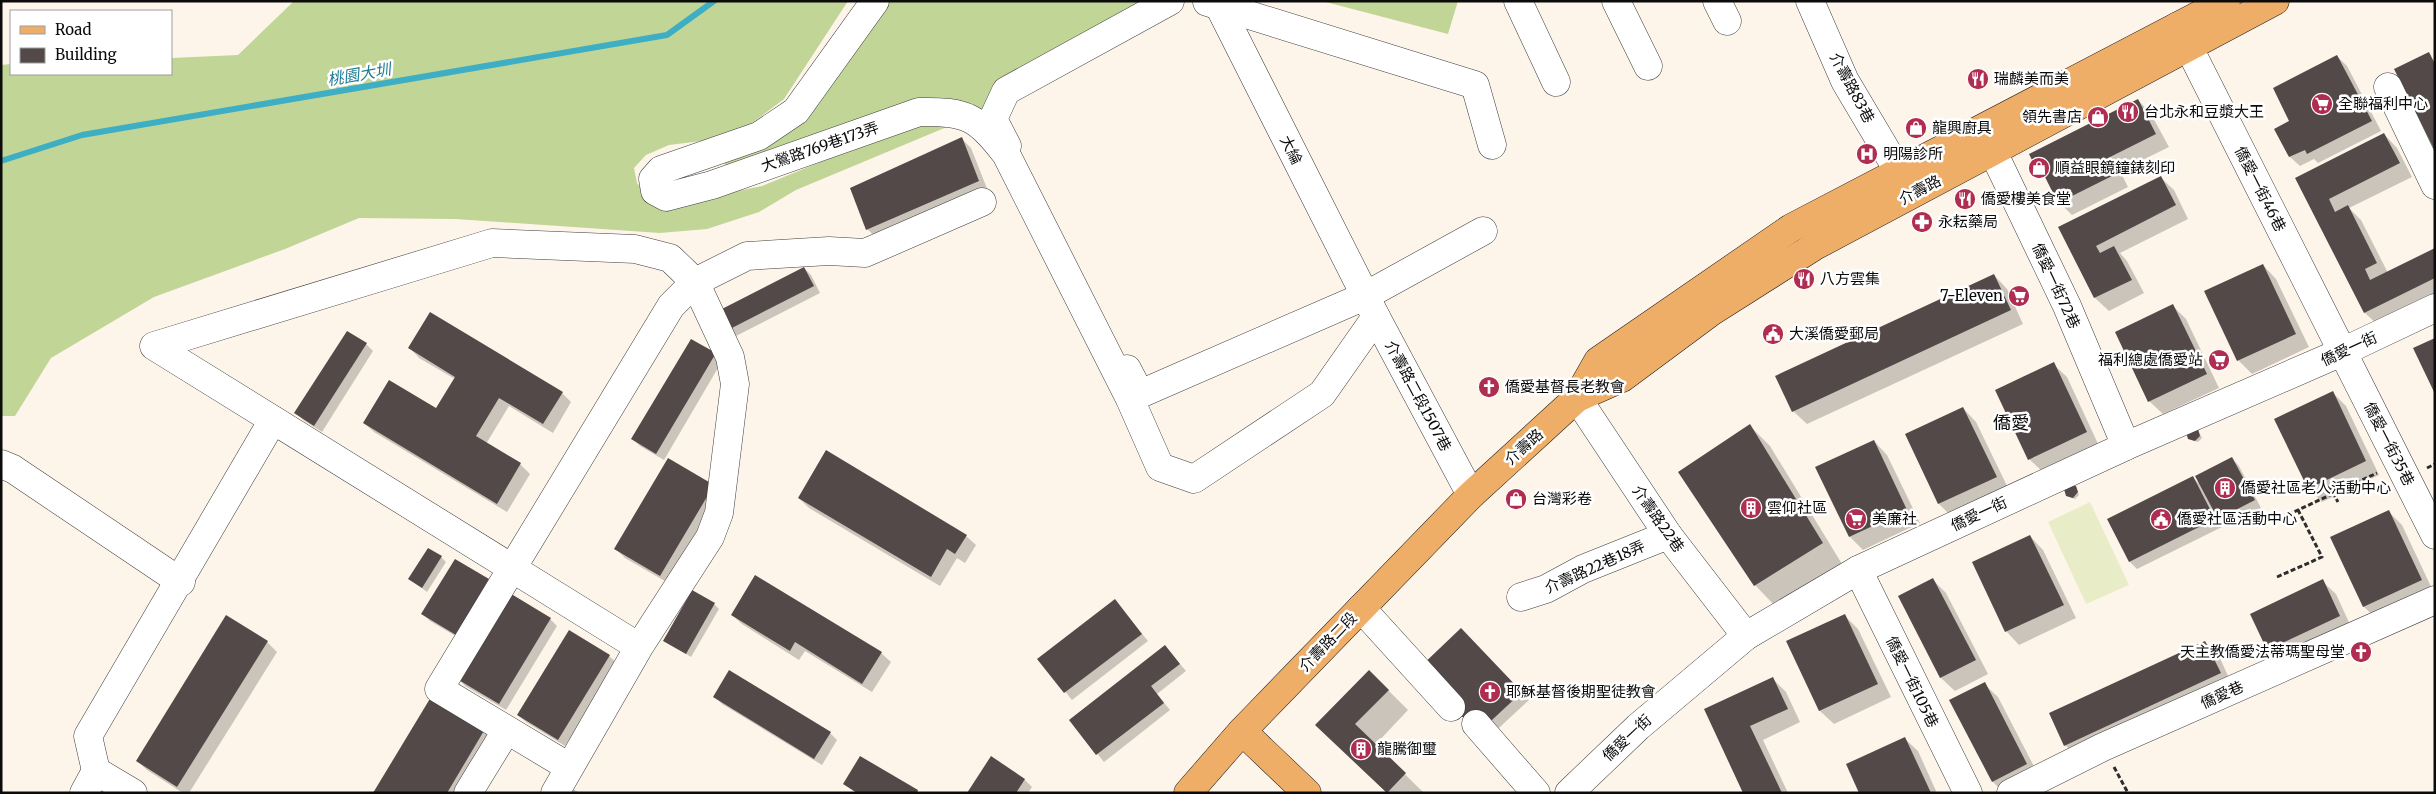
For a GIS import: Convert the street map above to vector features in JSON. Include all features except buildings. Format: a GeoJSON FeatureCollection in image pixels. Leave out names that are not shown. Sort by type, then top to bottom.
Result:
{"type":"FeatureCollection","features":[{"type":"Feature","properties":{"kind":"main road","name":"介壽路"},"geometry":{"type":"LineString","coordinates":[[2183,36],[2226,1]]}},
{"type":"Feature","properties":{"kind":"main road","name":"介壽路"},"geometry":{"type":"LineString","coordinates":[[1471,495],[1578,398],[1622,378],[1711,312],[1987,140],[2183,36],[2275,1]]}},
{"type":"Feature","properties":{"kind":"main road","name":"介壽路"},"geometry":{"type":"LineString","coordinates":[[1578,398],[1598,361],[1791,228],[1899,172],[1987,140]]}},
{"type":"Feature","properties":{"kind":"main road","name":"介壽路二段"},"geometry":{"type":"LineString","coordinates":[[1196,790],[1242,731],[1471,495]]}},
{"type":"Feature","properties":{"kind":"main road"},"geometry":{"type":"LineString","coordinates":[[1242,731],[1307,793]]}},
{"type":"Feature","properties":{"kind":"street","name":"大鶯路769巷173弄"},"geometry":{"type":"LineString","coordinates":[[875,1],[796,111],[759,136],[661,170],[653,179],[655,191],[666,197],[712,185],[919,112],[944,112],[971,117],[988,130],[1006,154],[1130,399],[1160,467],[1194,479],[1322,394],[1370,307]]}},
{"type":"Feature","properties":{"kind":"street"},"geometry":{"type":"LineString","coordinates":[[1170,1],[1006,91],[993,119],[1140,394],[1370,307],[1483,231]]}},
{"type":"Feature","properties":{"kind":"street"},"geometry":{"type":"LineString","coordinates":[[1518,1],[1556,82]]}},
{"type":"Feature","properties":{"kind":"street"},"geometry":{"type":"LineString","coordinates":[[1616,1],[1648,66]]}},
{"type":"Feature","properties":{"kind":"street","name":"介壽路83巷"},"geometry":{"type":"LineString","coordinates":[[1810,1],[1845,81],[1899,172]]}},
{"type":"Feature","properties":{"kind":"street"},"geometry":{"type":"LineString","coordinates":[[1209,3],[1475,85],[1492,145]]}},
{"type":"Feature","properties":{"kind":"street","name":"大綸"},"geometry":{"type":"LineString","coordinates":[[1209,3],[1370,307]]}},
{"type":"Feature","properties":{"kind":"street","name":"僑愛一街46巷"},"geometry":{"type":"LineString","coordinates":[[2183,36],[2342,352]]}},
{"type":"Feature","properties":{"kind":"street"},"geometry":{"type":"LineString","coordinates":[[2388,86],[2435,185]]}},
{"type":"Feature","properties":{"kind":"street","name":"僑愛一街72巷"},"geometry":{"type":"LineString","coordinates":[[1987,140],[2067,306],[2126,446]]}},
{"type":"Feature","properties":{"kind":"street"},"geometry":{"type":"LineString","coordinates":[[569,767],[506,731],[439,689],[671,306],[695,282],[747,256],[829,251],[865,253],[982,202]]}},
{"type":"Feature","properties":{"kind":"street"},"geometry":{"type":"LineString","coordinates":[[555,793],[639,646],[710,537],[720,513],[735,384],[730,357],[695,282],[670,258],[635,249],[492,243],[154,346],[639,646]]}},
{"type":"Feature","properties":{"kind":"street","name":"介壽路二段1507巷"},"geometry":{"type":"LineString","coordinates":[[1370,307],[1471,495]]}},
{"type":"Feature","properties":{"kind":"street","name":"僑愛一街"},"geometry":{"type":"LineString","coordinates":[[1569,793],[1638,727],[1746,636],[1858,570],[2126,446],[2342,352],[2435,308]]}},
{"type":"Feature","properties":{"kind":"street","name":"僑愛一街35巷"},"geometry":{"type":"LineString","coordinates":[[2342,352],[2435,535]]}},
{"type":"Feature","properties":{"kind":"street","name":"介壽路22巷"},"geometry":{"type":"LineString","coordinates":[[1578,398],[1668,535],[1746,636]]}},
{"type":"Feature","properties":{"kind":"street"},"geometry":{"type":"LineString","coordinates":[[133,793],[90,782],[88,736],[181,582],[273,420]]}},
{"type":"Feature","properties":{"kind":"street"},"geometry":{"type":"LineString","coordinates":[[1,464],[13,469],[181,582]]}},
{"type":"Feature","properties":{"kind":"street","name":"介壽路22巷18弄"},"geometry":{"type":"LineString","coordinates":[[1521,597],[1546,590],[1583,570],[1668,535]]}},
{"type":"Feature","properties":{"kind":"street","name":"僑愛一街105巷"},"geometry":{"type":"LineString","coordinates":[[1858,570],[1968,793]]}},
{"type":"Feature","properties":{"kind":"street","name":"僑愛巷"},"geometry":{"type":"LineString","coordinates":[[2010,793],[2103,747],[2435,600]]}},
{"type":"Feature","properties":{"kind":"street"},"geometry":{"type":"LineString","coordinates":[[1361,608],[1451,708]]}},
{"type":"Feature","properties":{"kind":"street"},"geometry":{"type":"LineString","coordinates":[[1476,724],[1536,793]]}},
{"type":"Feature","properties":{"kind":"street"},"geometry":{"type":"LineString","coordinates":[[468,793],[506,731]]}},
{"type":"Feature","properties":{"kind":"path"},"geometry":{"type":"LineString","coordinates":[[2281,518],[2398,464]]}},
{"type":"Feature","properties":{"kind":"path"},"geometry":{"type":"LineString","coordinates":[[2329,486],[2338,502]]}},
{"type":"Feature","properties":{"kind":"path"},"geometry":{"type":"LineString","coordinates":[[2277,577],[2322,557],[2298,510]]}},
{"type":"Feature","properties":{"kind":"path"},"geometry":{"type":"LineString","coordinates":[[2103,747],[2128,793]]}},
{"type":"Feature","properties":{"kind":"green space"},"geometry":{"type":"Polygon","coordinates":[[[294,1],[848,1],[784,99],[748,126],[702,141],[669,145],[646,155],[634,168],[637,183],[648,198],[664,206],[762,186],[920,121],[954,124],[796,190],[759,212],[707,229],[660,233],[455,219],[359,218],[285,249],[154,297],[51,358],[15,416],[1,416],[1,65],[10,64],[10,75],[172,75],[172,58],[238,55],[294,1]]]}},
{"type":"Feature","properties":{"kind":"green space"},"geometry":{"type":"Polygon","coordinates":[[[889,1],[1157,1],[986,99],[987,114],[967,104],[951,99],[934,98],[912,101],[724,174],[725,160],[809,113],[889,1]]]}},
{"type":"Feature","properties":{"kind":"green space"},"geometry":{"type":"Polygon","coordinates":[[[1322,1],[1458,1],[1448,34],[1322,1]]]}},
{"type":"Feature","properties":{"kind":"green space"},"geometry":{"type":"Polygon","coordinates":[[[2090,502],[2129,585],[2086,604],[2048,522],[2090,502]]]}},
{"type":"Feature","properties":{"kind":"waterway","name":"桃園大圳"},"geometry":{"type":"LineString","coordinates":[[1,161],[82,135],[667,35],[714,1]]}},
{"type":"Feature","properties":{"kind":"place","name":"瑞麟美而美"},"geometry":{"type":"Point","coordinates":[1978,79]}},
{"type":"Feature","properties":{"kind":"place","name":"全聯福利中心"},"geometry":{"type":"Point","coordinates":[2322,104]}},
{"type":"Feature","properties":{"kind":"place","name":"台北永和豆漿大王"},"geometry":{"type":"Point","coordinates":[2128,112]}},
{"type":"Feature","properties":{"kind":"place","name":"領先書店"},"geometry":{"type":"Point","coordinates":[2098,117]}},
{"type":"Feature","properties":{"kind":"place","name":"龍興廚具"},"geometry":{"type":"Point","coordinates":[1916,128]}},
{"type":"Feature","properties":{"kind":"place","name":"明陽診所"},"geometry":{"type":"Point","coordinates":[1867,154]}},
{"type":"Feature","properties":{"kind":"place","name":"順益眼鏡鐘錶刻印"},"geometry":{"type":"Point","coordinates":[2039,168]}},
{"type":"Feature","properties":{"kind":"place","name":"僑愛樓美食堂"},"geometry":{"type":"Point","coordinates":[1965,199]}},
{"type":"Feature","properties":{"kind":"place","name":"永耘藥局"},"geometry":{"type":"Point","coordinates":[1922,222]}},
{"type":"Feature","properties":{"kind":"place","name":"八方雲集"},"geometry":{"type":"Point","coordinates":[1804,279]}},
{"type":"Feature","properties":{"kind":"place","name":"7-Eleven"},"geometry":{"type":"Point","coordinates":[2019,296]}},
{"type":"Feature","properties":{"kind":"place","name":"大溪僑愛郵局"},"geometry":{"type":"Point","coordinates":[1773,334]}},
{"type":"Feature","properties":{"kind":"place","name":"福利總處僑愛站"},"geometry":{"type":"Point","coordinates":[2219,360]}},
{"type":"Feature","properties":{"kind":"place","name":"僑愛基督長老教會"},"geometry":{"type":"Point","coordinates":[1489,387]}},
{"type":"Feature","properties":{"kind":"place","name":"僑愛社區老人活動中心"},"geometry":{"type":"Point","coordinates":[2225,488]}},
{"type":"Feature","properties":{"kind":"place","name":"台灣彩卷"},"geometry":{"type":"Point","coordinates":[1516,499]}},
{"type":"Feature","properties":{"kind":"place","name":"雲仰社區"},"geometry":{"type":"Point","coordinates":[1751,508]}},
{"type":"Feature","properties":{"kind":"place","name":"美廉社"},"geometry":{"type":"Point","coordinates":[1856,519]}},
{"type":"Feature","properties":{"kind":"place","name":"僑愛社區活動中心"},"geometry":{"type":"Point","coordinates":[2161,519]}},
{"type":"Feature","properties":{"kind":"place","name":"天主教僑愛法蒂瑪聖母堂"},"geometry":{"type":"Point","coordinates":[2361,652]}},
{"type":"Feature","properties":{"kind":"place","name":"耶穌基督後期聖徒教會"},"geometry":{"type":"Point","coordinates":[1490,692]}},
{"type":"Feature","properties":{"kind":"place","name":"龍騰御璽"},"geometry":{"type":"Point","coordinates":[1361,749]}},
{"type":"Feature","properties":{"kind":"district","name":"僑愛"},"geometry":{"type":"Point","coordinates":[2011,423]}}]}
